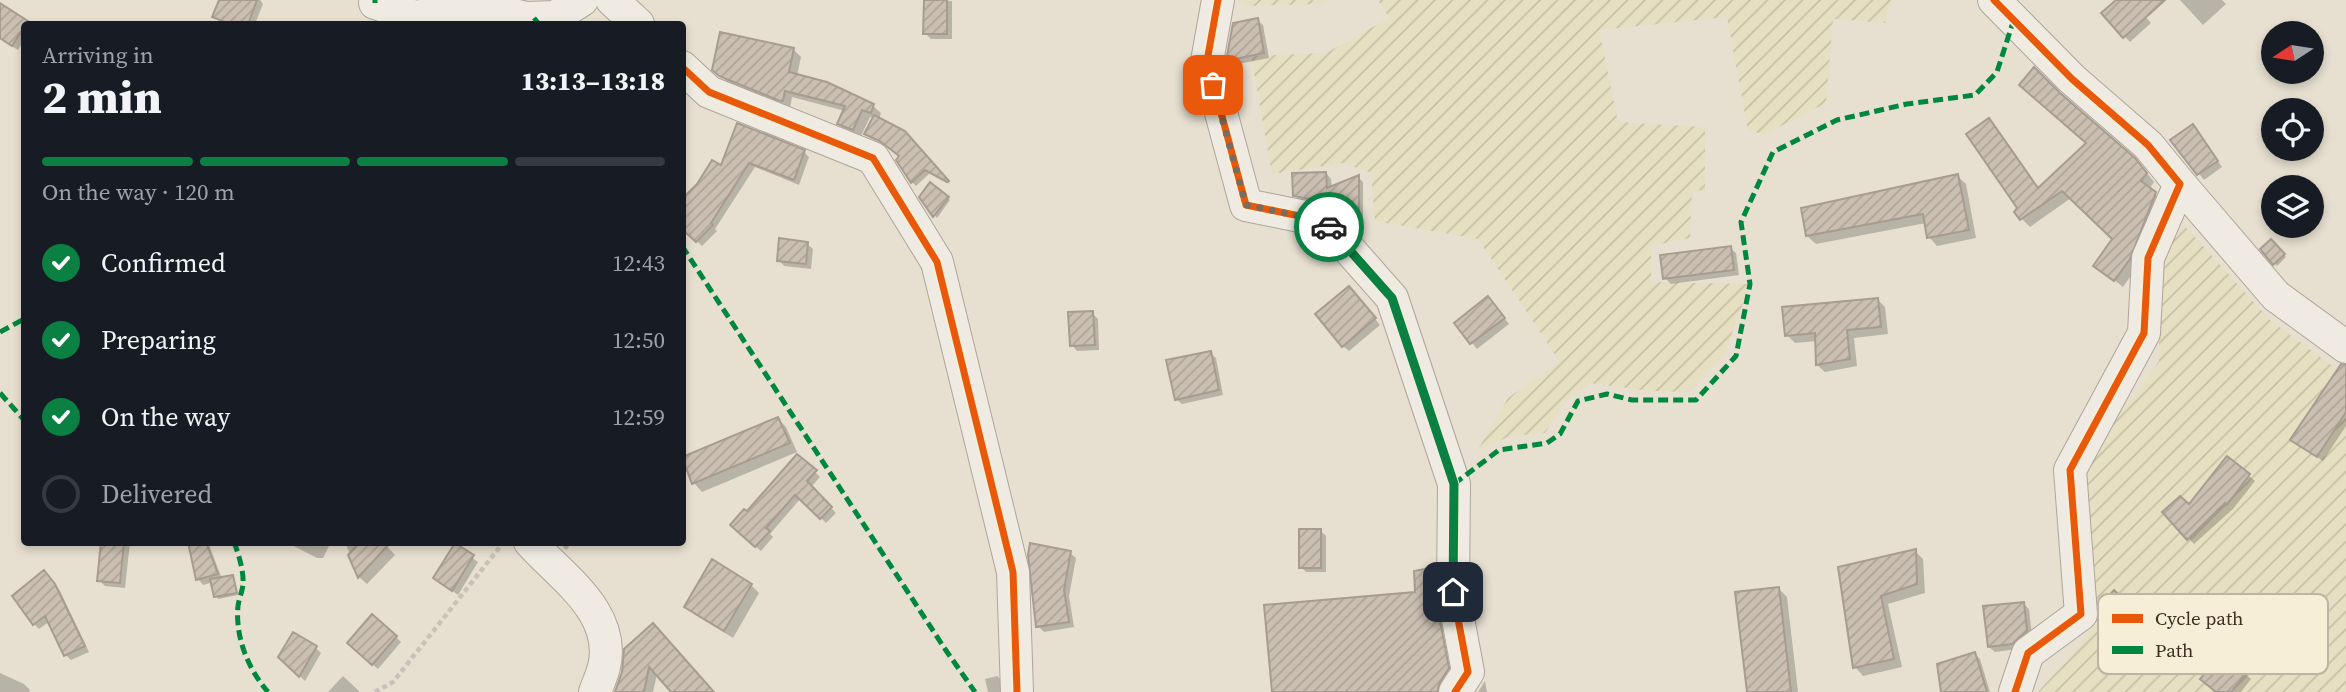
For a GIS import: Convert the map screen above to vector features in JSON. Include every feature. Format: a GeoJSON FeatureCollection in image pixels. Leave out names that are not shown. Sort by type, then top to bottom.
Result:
{"type":"FeatureCollection","features":[{"type":"Feature","properties":{"kind":"street"},"geometry":{"type":"LineString","coordinates":[[374,9],[415,17],[458,10],[491,10],[527,18],[555,17],[582,0]]}},
{"type":"Feature","properties":{"kind":"street"},"geometry":{"type":"LineString","coordinates":[[612,0],[635,21]]}},
{"type":"Feature","properties":{"kind":"street"},"geometry":{"type":"LineString","coordinates":[[1219,0],[1207,61],[1246,205],[1324,221],[1392,298],[1454,484],[1453,592],[1468,672],[1455,692]]}},
{"type":"Feature","properties":{"kind":"street"},"geometry":{"type":"LineString","coordinates":[[1994,0],[2072,79],[2148,145],[2276,296],[2346,347]]}},
{"type":"Feature","properties":{"kind":"street"},"geometry":{"type":"LineString","coordinates":[[686,71],[709,92],[873,158],[937,262],[1013,572],[1017,692]]}},
{"type":"Feature","properties":{"kind":"street"},"geometry":{"type":"LineString","coordinates":[[2015,692],[2028,653],[2081,614],[2070,470],[2144,333],[2148,258],[2180,184]]}},
{"type":"Feature","properties":{"kind":"street"},"geometry":{"type":"LineString","coordinates":[[534,546],[566,576],[600,619],[605,643],[605,665],[595,692]]}},
{"type":"Feature","properties":{"kind":"path"},"geometry":{"type":"LineString","coordinates":[[375,692],[393,682],[500,546]]}},
{"type":"Feature","properties":{"kind":"shaded area"},"geometry":{"type":"Polygon","coordinates":[[[1244,0],[1328,0],[1322,4],[1244,6],[1244,0]]]}},
{"type":"Feature","properties":{"kind":"shaded area"},"geometry":{"type":"Polygon","coordinates":[[[1378,0],[1891,0],[1885,23],[1833,19],[1826,103],[1765,134],[1748,131],[1727,17],[1599,30],[1618,122],[1705,127],[1705,191],[1692,190],[1690,238],[1651,246],[1651,282],[1750,284],[1724,355],[1689,392],[1649,391],[1590,383],[1566,401],[1545,433],[1510,436],[1477,451],[1508,398],[1560,362],[1478,239],[1375,221],[1371,173],[1343,163],[1272,174],[1251,56],[1326,53],[1389,18],[1378,0]]]}},
{"type":"Feature","properties":{"kind":"shaded area"},"geometry":{"type":"Polygon","coordinates":[[[2184,225],[2270,320],[2346,376],[2346,692],[2038,692],[2089,634],[2086,479],[2092,453],[2159,361],[2160,260],[2184,225]]]}},
{"type":"Feature","properties":{"kind":"building"},"geometry":{"type":"Polygon","coordinates":[[[219,0],[257,0],[249,21],[222,21],[212,17],[219,0]]]}},
{"type":"Feature","properties":{"kind":"building"},"geometry":{"type":"Polygon","coordinates":[[[924,0],[947,0],[947,34],[923,34],[924,0]]]}},
{"type":"Feature","properties":{"kind":"building"},"geometry":{"type":"Polygon","coordinates":[[[2116,0],[2165,0],[2123,38],[2101,13],[2116,0]]]}},
{"type":"Feature","properties":{"kind":"building"},"geometry":{"type":"Polygon","coordinates":[[[0,3],[28,21],[21,21],[21,32],[12,46],[0,38],[0,3]]]}},
{"type":"Feature","properties":{"kind":"building"},"geometry":{"type":"Polygon","coordinates":[[[1258,18],[1264,53],[1226,61],[1233,23],[1258,18]]]}},
{"type":"Feature","properties":{"kind":"building"},"geometry":{"type":"Polygon","coordinates":[[[720,32],[794,48],[789,72],[827,82],[874,104],[871,113],[862,110],[853,130],[837,124],[845,106],[785,91],[783,101],[780,101],[719,76],[712,70],[720,32]]]}},
{"type":"Feature","properties":{"kind":"building"},"geometry":{"type":"Polygon","coordinates":[[[2034,67],[2135,158],[2147,173],[2141,181],[2156,192],[2130,259],[2114,281],[2093,266],[2112,239],[2062,191],[2020,220],[2014,212],[2017,208],[1966,134],[1989,118],[2038,188],[2086,143],[2019,85],[2034,67]]]}},
{"type":"Feature","properties":{"kind":"building"},"geometry":{"type":"Polygon","coordinates":[[[874,115],[905,131],[949,181],[925,170],[911,183],[896,160],[899,156],[880,141],[864,134],[874,115]]]}},
{"type":"Feature","properties":{"kind":"building"},"geometry":{"type":"Polygon","coordinates":[[[737,123],[805,150],[794,180],[749,163],[711,223],[713,225],[696,242],[686,233],[686,195],[697,184],[712,160],[721,165],[737,123]]]}},
{"type":"Feature","properties":{"kind":"building"},"geometry":{"type":"Polygon","coordinates":[[[2193,124],[2218,161],[2197,175],[2170,140],[2193,124]]]}},
{"type":"Feature","properties":{"kind":"building"},"geometry":{"type":"Polygon","coordinates":[[[1326,172],[1327,188],[1359,175],[1359,218],[1346,218],[1334,203],[1293,196],[1292,173],[1326,172]]]}},
{"type":"Feature","properties":{"kind":"building"},"geometry":{"type":"Polygon","coordinates":[[[1958,174],[1969,230],[1927,238],[1923,214],[1806,236],[1801,208],[1958,174]]]}},
{"type":"Feature","properties":{"kind":"building"},"geometry":{"type":"Polygon","coordinates":[[[930,182],[949,197],[933,217],[919,197],[930,182]]]}},
{"type":"Feature","properties":{"kind":"building"},"geometry":{"type":"Polygon","coordinates":[[[779,238],[808,242],[806,264],[777,261],[779,238]]]}},
{"type":"Feature","properties":{"kind":"building"},"geometry":{"type":"Polygon","coordinates":[[[2271,239],[2285,254],[2273,265],[2260,249],[2271,239]]]}},
{"type":"Feature","properties":{"kind":"building"},"geometry":{"type":"Polygon","coordinates":[[[1731,246],[1734,270],[1663,279],[1660,255],[1731,246]]]}},
{"type":"Feature","properties":{"kind":"building"},"geometry":{"type":"Polygon","coordinates":[[[1349,286],[1376,318],[1342,347],[1315,314],[1349,286]]]}},
{"type":"Feature","properties":{"kind":"building"},"geometry":{"type":"Polygon","coordinates":[[[1488,296],[1505,318],[1470,344],[1454,323],[1488,296]]]}},
{"type":"Feature","properties":{"kind":"building"},"geometry":{"type":"Polygon","coordinates":[[[1878,298],[1881,327],[1847,330],[1850,359],[1816,365],[1815,333],[1785,336],[1782,307],[1878,298]]]}},
{"type":"Feature","properties":{"kind":"building"},"geometry":{"type":"Polygon","coordinates":[[[1093,311],[1095,345],[1070,346],[1068,312],[1093,311]]]}},
{"type":"Feature","properties":{"kind":"building"},"geometry":{"type":"Polygon","coordinates":[[[1211,351],[1219,390],[1175,400],[1166,360],[1211,351]]]}},
{"type":"Feature","properties":{"kind":"building"},"geometry":{"type":"Polygon","coordinates":[[[2341,364],[2346,365],[2346,412],[2317,457],[2290,440],[2341,364]]]}},
{"type":"Feature","properties":{"kind":"building"},"geometry":{"type":"Polygon","coordinates":[[[778,417],[790,443],[692,484],[686,468],[686,455],[778,417]]]}},
{"type":"Feature","properties":{"kind":"building"},"geometry":{"type":"Polygon","coordinates":[[[797,454],[817,470],[807,481],[832,507],[820,519],[795,495],[766,528],[770,531],[755,547],[730,525],[744,509],[747,511],[797,454]]]}},
{"type":"Feature","properties":{"kind":"building"},"geometry":{"type":"Polygon","coordinates":[[[2227,456],[2250,474],[2227,505],[2225,503],[2187,540],[2162,512],[2180,496],[2189,504],[2227,456]]]}},
{"type":"Feature","properties":{"kind":"building"},"geometry":{"type":"Polygon","coordinates":[[[1299,529],[1321,529],[1321,568],[1299,568],[1299,529]]]}},
{"type":"Feature","properties":{"kind":"building"},"geometry":{"type":"Polygon","coordinates":[[[1030,543],[1071,551],[1064,590],[1069,622],[1036,627],[1028,555],[1030,543]]]}},
{"type":"Feature","properties":{"kind":"building"},"geometry":{"type":"Polygon","coordinates":[[[101,546],[124,546],[120,583],[97,581],[101,546]]]}},
{"type":"Feature","properties":{"kind":"building"},"geometry":{"type":"Polygon","coordinates":[[[189,546],[208,546],[218,574],[196,580],[189,546]]]}},
{"type":"Feature","properties":{"kind":"building"},"geometry":{"type":"Polygon","coordinates":[[[356,546],[387,546],[358,578],[348,555],[356,546]]]}},
{"type":"Feature","properties":{"kind":"building"},"geometry":{"type":"Polygon","coordinates":[[[453,546],[460,546],[474,555],[452,591],[433,578],[453,546]]]}},
{"type":"Feature","properties":{"kind":"building"},"geometry":{"type":"Polygon","coordinates":[[[1916,549],[1917,584],[1881,596],[1894,659],[1853,668],[1838,567],[1916,549]]]}},
{"type":"Feature","properties":{"kind":"building"},"geometry":{"type":"Polygon","coordinates":[[[712,559],[752,584],[724,631],[684,607],[712,559]]]}},
{"type":"Feature","properties":{"kind":"building"},"geometry":{"type":"Polygon","coordinates":[[[1435,567],[1435,595],[1449,668],[1437,692],[1272,692],[1264,605],[1415,592],[1414,571],[1435,567]]]}},
{"type":"Feature","properties":{"kind":"building"},"geometry":{"type":"Polygon","coordinates":[[[44,570],[55,584],[85,646],[64,656],[45,616],[33,625],[12,596],[44,570]]]}},
{"type":"Feature","properties":{"kind":"building"},"geometry":{"type":"Polygon","coordinates":[[[233,575],[237,593],[214,597],[210,579],[233,575]]]}},
{"type":"Feature","properties":{"kind":"building"},"geometry":{"type":"Polygon","coordinates":[[[1779,587],[1791,692],[1747,692],[1735,592],[1779,587]]]}},
{"type":"Feature","properties":{"kind":"building"},"geometry":{"type":"Polygon","coordinates":[[[2024,602],[2027,631],[2012,644],[1988,647],[1983,606],[2024,602]]]}},
{"type":"Feature","properties":{"kind":"building"},"geometry":{"type":"Polygon","coordinates":[[[372,614],[397,636],[372,665],[347,643],[372,614]]]}},
{"type":"Feature","properties":{"kind":"building"},"geometry":{"type":"Polygon","coordinates":[[[653,623],[714,692],[671,692],[649,667],[644,692],[615,692],[622,672],[624,649],[653,623]]]}},
{"type":"Feature","properties":{"kind":"building"},"geometry":{"type":"Polygon","coordinates":[[[293,632],[317,646],[299,677],[278,657],[293,632]]]}},
{"type":"Feature","properties":{"kind":"building"},"geometry":{"type":"Polygon","coordinates":[[[1975,652],[1987,692],[1941,692],[1937,664],[1975,652]]]}},
{"type":"Feature","properties":{"kind":"building"},"geometry":{"type":"Polygon","coordinates":[[[2204,674],[2245,674],[2231,692],[2216,692],[2200,679],[2204,674]]]}},
{"type":"Feature","properties":{"kind":"marked path"},"geometry":{"type":"LineString","coordinates":[[1454,484],[1499,450],[1547,443],[1560,434],[1578,401],[1607,394],[1632,400],[1696,400],[1736,356],[1750,284],[1741,222],[1773,152],[1837,120],[1907,104],[1975,95],[1997,72],[2014,19]]}},
{"type":"Feature","properties":{"kind":"marked path"},"geometry":{"type":"LineString","coordinates":[[686,252],[975,692]]}},
{"type":"Feature","properties":{"kind":"marked path"},"geometry":{"type":"LineString","coordinates":[[0,332],[21,321]]}},
{"type":"Feature","properties":{"kind":"marked path"},"geometry":{"type":"LineString","coordinates":[[0,393],[21,417]]}},
{"type":"Feature","properties":{"kind":"marked path"},"geometry":{"type":"LineString","coordinates":[[235,546],[243,580],[238,606],[241,641],[254,673],[268,692]]}},
{"type":"Feature","properties":{"kind":"cycle path"},"geometry":{"type":"LineString","coordinates":[[1218,0],[1207,61],[1246,205],[1324,221],[1392,298],[1454,484],[1453,592],[1468,672],[1455,692]]}},
{"type":"Feature","properties":{"kind":"cycle path"},"geometry":{"type":"LineString","coordinates":[[1994,0],[2072,79],[2148,145],[2180,184],[2148,258],[2144,333],[2070,470],[2081,614],[2028,653],[2015,692]]}},
{"type":"Feature","properties":{"kind":"cycle path"},"geometry":{"type":"LineString","coordinates":[[686,71],[709,92],[873,158],[937,262],[1013,572],[1017,692]]}},
{"type":"Feature","properties":{"kind":"way so far"},"geometry":{"type":"LineString","coordinates":[[1213,85],[1246,205],[1324,221],[1329,227]]}},
{"type":"Feature","properties":{"kind":"route"},"geometry":{"type":"LineString","coordinates":[[1329,227],[1392,298],[1454,484],[1453,592]]}}]}
